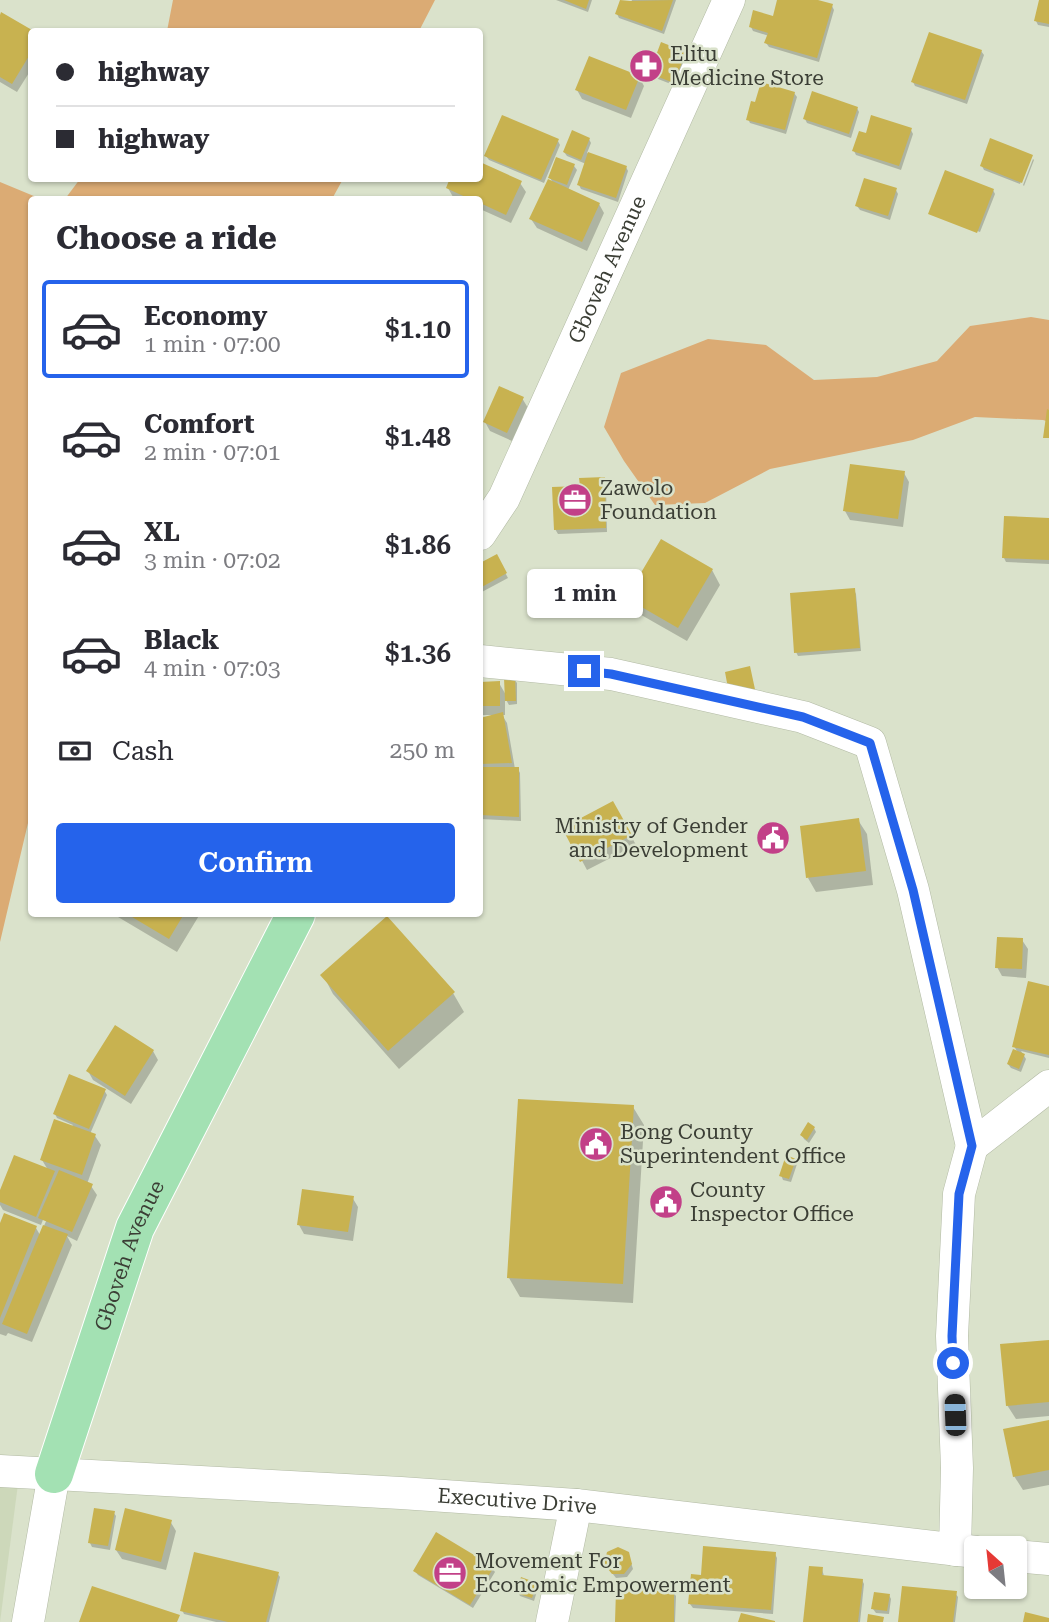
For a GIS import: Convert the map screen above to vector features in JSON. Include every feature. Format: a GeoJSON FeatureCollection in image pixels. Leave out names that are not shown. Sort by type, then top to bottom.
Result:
{"type":"FeatureCollection","features":[{"type":"Feature","properties":{"kind":"main road","name":"Gboveh Avenue"},"geometry":{"type":"LineString","coordinates":[[54,1474],[135,1228],[294,917]]}},
{"type":"Feature","properties":{"kind":"street","name":"Gboveh Avenue"},"geometry":{"type":"LineString","coordinates":[[483,529],[503,498],[729,0]]}},
{"type":"Feature","properties":{"kind":"street"},"geometry":{"type":"LineString","coordinates":[[483,661],[611,674],[803,717],[870,743],[913,890],[972,1146],[959,1194],[952,1336],[957,1468],[964,1536]]}},
{"type":"Feature","properties":{"kind":"street"},"geometry":{"type":"LineString","coordinates":[[972,1146],[1049,1086]]}},
{"type":"Feature","properties":{"kind":"street","name":"Executive Drive"},"geometry":{"type":"LineString","coordinates":[[0,1471],[576,1505],[964,1551]]}},
{"type":"Feature","properties":{"kind":"street","name":"Gboveh Avenue"},"geometry":{"type":"LineString","coordinates":[[28,1622],[54,1474]]}},
{"type":"Feature","properties":{"kind":"street"},"geometry":{"type":"LineString","coordinates":[[552,1622],[576,1505]]}},
{"type":"Feature","properties":{"kind":"street"},"geometry":{"type":"LineString","coordinates":[[1027,1557],[1049,1559]]}},
{"type":"Feature","properties":{"kind":"shaded area"},"geometry":{"type":"Polygon","coordinates":[[[173,0],[435,0],[421,28],[168,28],[173,0]]]}},
{"type":"Feature","properties":{"kind":"shaded area"},"geometry":{"type":"Polygon","coordinates":[[[0,182],[34,196],[28,196],[28,823],[0,942],[0,182]]]}},
{"type":"Feature","properties":{"kind":"shaded area"},"geometry":{"type":"Polygon","coordinates":[[[78,182],[341,182],[334,196],[67,196],[78,182]]]}},
{"type":"Feature","properties":{"kind":"shaded area"},"geometry":{"type":"Polygon","coordinates":[[[1031,317],[1049,320],[1049,422],[975,417],[913,440],[770,469],[705,503],[655,505],[604,427],[621,373],[708,339],[766,345],[814,380],[877,377],[937,361],[970,326],[1031,317]]]}},
{"type":"Feature","properties":{"kind":"shaded area"},"geometry":{"type":"Polygon","coordinates":[[[0,1484],[18,1484],[0,1622],[0,1484]]]}},
{"type":"Feature","properties":{"kind":"building"},"geometry":{"type":"Polygon","coordinates":[[[564,0],[589,0],[586,9],[564,0]]]}},
{"type":"Feature","properties":{"kind":"building"},"geometry":{"type":"Polygon","coordinates":[[[620,0],[673,0],[662,31],[615,14],[620,0]]]}},
{"type":"Feature","properties":{"kind":"building"},"geometry":{"type":"Polygon","coordinates":[[[777,0],[818,0],[833,4],[817,58],[764,43],[768,33],[749,27],[753,10],[773,16],[777,0]]]}},
{"type":"Feature","properties":{"kind":"building"},"geometry":{"type":"Polygon","coordinates":[[[1039,0],[1049,0],[1049,24],[1034,21],[1039,0]]]}},
{"type":"Feature","properties":{"kind":"building"},"geometry":{"type":"Polygon","coordinates":[[[1,12],[29,28],[28,58],[12,84],[0,77],[1,12]]]}},
{"type":"Feature","properties":{"kind":"building"},"geometry":{"type":"Polygon","coordinates":[[[929,32],[982,50],[965,100],[911,82],[929,32]]]}},
{"type":"Feature","properties":{"kind":"building"},"geometry":{"type":"Polygon","coordinates":[[[661,42],[686,52],[674,83],[635,68],[642,53],[655,58],[661,42]]]}},
{"type":"Feature","properties":{"kind":"building"},"geometry":{"type":"Polygon","coordinates":[[[589,56],[640,76],[626,110],[575,90],[589,56]]]}},
{"type":"Feature","properties":{"kind":"building"},"geometry":{"type":"Polygon","coordinates":[[[761,82],[795,92],[785,130],[746,120],[751,101],[755,102],[761,82]]]}},
{"type":"Feature","properties":{"kind":"building"},"geometry":{"type":"Polygon","coordinates":[[[812,91],[858,107],[849,134],[803,119],[812,91]]]}},
{"type":"Feature","properties":{"kind":"building"},"geometry":{"type":"Polygon","coordinates":[[[502,115],[559,139],[541,180],[484,156],[502,115]]]}},
{"type":"Feature","properties":{"kind":"building"},"geometry":{"type":"Polygon","coordinates":[[[871,115],[912,128],[899,166],[852,151],[859,131],[866,133],[871,115]]]}},
{"type":"Feature","properties":{"kind":"building"},"geometry":{"type":"Polygon","coordinates":[[[572,130],[590,138],[581,160],[563,152],[572,130]]]}},
{"type":"Feature","properties":{"kind":"building"},"geometry":{"type":"Polygon","coordinates":[[[990,138],[1033,155],[1022,183],[980,166],[990,138]]]}},
{"type":"Feature","properties":{"kind":"building"},"geometry":{"type":"Polygon","coordinates":[[[588,152],[627,166],[616,198],[577,185],[588,152]]]}},
{"type":"Feature","properties":{"kind":"building"},"geometry":{"type":"Polygon","coordinates":[[[556,157],[575,164],[567,185],[548,178],[556,157]]]}},
{"type":"Feature","properties":{"kind":"building"},"geometry":{"type":"Polygon","coordinates":[[[483,163],[522,181],[506,215],[483,204],[483,196],[463,196],[446,188],[448,182],[483,182],[483,163]]]}},
{"type":"Feature","properties":{"kind":"building"},"geometry":{"type":"Polygon","coordinates":[[[945,170],[994,189],[977,233],[928,214],[945,170]]]}},
{"type":"Feature","properties":{"kind":"building"},"geometry":{"type":"Polygon","coordinates":[[[864,178],[897,188],[888,216],[855,206],[864,178]]]}},
{"type":"Feature","properties":{"kind":"building"},"geometry":{"type":"Polygon","coordinates":[[[548,179],[600,203],[582,242],[529,219],[548,179]]]}},
{"type":"Feature","properties":{"kind":"building"},"geometry":{"type":"Polygon","coordinates":[[[499,386],[524,397],[507,433],[483,422],[499,386]]]}},
{"type":"Feature","properties":{"kind":"building"},"geometry":{"type":"Polygon","coordinates":[[[1047,409],[1049,438],[1043,438],[1047,409]]]}},
{"type":"Feature","properties":{"kind":"building"},"geometry":{"type":"Polygon","coordinates":[[[850,464],[905,471],[898,519],[843,511],[850,464]]]}},
{"type":"Feature","properties":{"kind":"building"},"geometry":{"type":"Polygon","coordinates":[[[605,477],[606,528],[554,530],[552,487],[580,486],[579,478],[605,477]]]}},
{"type":"Feature","properties":{"kind":"building"},"geometry":{"type":"Polygon","coordinates":[[[1004,516],[1049,518],[1049,560],[1002,558],[1004,516]]]}},
{"type":"Feature","properties":{"kind":"building"},"geometry":{"type":"Polygon","coordinates":[[[661,539],[713,569],[678,628],[626,598],[661,539]]]}},
{"type":"Feature","properties":{"kind":"building"},"geometry":{"type":"Polygon","coordinates":[[[497,554],[507,573],[483,586],[483,561],[497,554]]]}},
{"type":"Feature","properties":{"kind":"building"},"geometry":{"type":"Polygon","coordinates":[[[855,588],[860,648],[794,653],[790,593],[855,588]]]}},
{"type":"Feature","properties":{"kind":"building"},"geometry":{"type":"Polygon","coordinates":[[[750,666],[756,694],[730,699],[725,672],[750,666]]]}},
{"type":"Feature","properties":{"kind":"building"},"geometry":{"type":"Polygon","coordinates":[[[515,677],[516,701],[505,701],[504,678],[515,677]]]}},
{"type":"Feature","properties":{"kind":"building"},"geometry":{"type":"Polygon","coordinates":[[[500,681],[500,706],[483,706],[483,682],[500,681]]]}},
{"type":"Feature","properties":{"kind":"building"},"geometry":{"type":"Polygon","coordinates":[[[503,712],[512,763],[483,764],[483,717],[503,712]]]}},
{"type":"Feature","properties":{"kind":"building"},"geometry":{"type":"Polygon","coordinates":[[[483,767],[519,767],[519,817],[483,815],[483,767]]]}},
{"type":"Feature","properties":{"kind":"building"},"geometry":{"type":"Polygon","coordinates":[[[613,801],[632,835],[580,862],[562,828],[613,801]]]}},
{"type":"Feature","properties":{"kind":"building"},"geometry":{"type":"Polygon","coordinates":[[[859,818],[866,871],[806,878],[800,826],[859,818]]]}},
{"type":"Feature","properties":{"kind":"building"},"geometry":{"type":"Polygon","coordinates":[[[132,917],[182,917],[169,939],[132,917]]]}},
{"type":"Feature","properties":{"kind":"building"},"geometry":{"type":"Polygon","coordinates":[[[388,917],[455,992],[388,1051],[320,975],[388,917]]]}},
{"type":"Feature","properties":{"kind":"building"},"geometry":{"type":"Polygon","coordinates":[[[997,937],[1023,938],[1022,969],[995,968],[997,937]]]}},
{"type":"Feature","properties":{"kind":"building"},"geometry":{"type":"Polygon","coordinates":[[[1028,981],[1049,986],[1049,1055],[1012,1047],[1028,981]]]}},
{"type":"Feature","properties":{"kind":"building"},"geometry":{"type":"Polygon","coordinates":[[[115,1025],[154,1050],[125,1096],[86,1071],[115,1025]]]}},
{"type":"Feature","properties":{"kind":"building"},"geometry":{"type":"Polygon","coordinates":[[[1013,1049],[1025,1054],[1019,1069],[1007,1064],[1013,1049]]]}},
{"type":"Feature","properties":{"kind":"building"},"geometry":{"type":"Polygon","coordinates":[[[69,1074],[106,1089],[89,1129],[53,1114],[69,1074]]]}},
{"type":"Feature","properties":{"kind":"building"},"geometry":{"type":"Polygon","coordinates":[[[518,1099],[634,1105],[623,1284],[507,1278],[518,1099]]]}},
{"type":"Feature","properties":{"kind":"building"},"geometry":{"type":"Polygon","coordinates":[[[54,1119],[96,1134],[82,1175],[40,1160],[54,1119]]]}},
{"type":"Feature","properties":{"kind":"building"},"geometry":{"type":"Polygon","coordinates":[[[808,1122],[815,1127],[807,1140],[800,1135],[808,1122]]]}},
{"type":"Feature","properties":{"kind":"building"},"geometry":{"type":"Polygon","coordinates":[[[14,1155],[55,1171],[36,1217],[0,1202],[0,1190],[14,1155]]]}},
{"type":"Feature","properties":{"kind":"building"},"geometry":{"type":"Polygon","coordinates":[[[786,1155],[796,1159],[789,1179],[779,1176],[786,1155]]]}},
{"type":"Feature","properties":{"kind":"building"},"geometry":{"type":"Polygon","coordinates":[[[59,1170],[93,1184],[72,1232],[38,1218],[59,1170]]]}},
{"type":"Feature","properties":{"kind":"building"},"geometry":{"type":"Polygon","coordinates":[[[302,1189],[354,1196],[348,1232],[297,1225],[302,1189]]]}},
{"type":"Feature","properties":{"kind":"building"},"geometry":{"type":"Polygon","coordinates":[[[4,1213],[37,1226],[0,1318],[0,1223],[4,1213]]]}},
{"type":"Feature","properties":{"kind":"building"},"geometry":{"type":"Polygon","coordinates":[[[43,1225],[68,1234],[27,1334],[2,1324],[43,1225]]]}},
{"type":"Feature","properties":{"kind":"building"},"geometry":{"type":"Polygon","coordinates":[[[1049,1340],[1049,1402],[1006,1406],[1000,1344],[1049,1340]]]}},
{"type":"Feature","properties":{"kind":"building"},"geometry":{"type":"Polygon","coordinates":[[[1049,1420],[1049,1470],[1013,1477],[1003,1429],[1049,1420]]]}},
{"type":"Feature","properties":{"kind":"building"},"geometry":{"type":"Polygon","coordinates":[[[94,1508],[115,1511],[108,1546],[88,1543],[94,1508]]]}},
{"type":"Feature","properties":{"kind":"building"},"geometry":{"type":"Polygon","coordinates":[[[125,1508],[172,1520],[161,1562],[115,1550],[125,1508]]]}},
{"type":"Feature","properties":{"kind":"building"},"geometry":{"type":"Polygon","coordinates":[[[436,1532],[494,1567],[470,1605],[413,1571],[436,1532]]]}},
{"type":"Feature","properties":{"kind":"building"},"geometry":{"type":"Polygon","coordinates":[[[703,1546],[776,1552],[771,1610],[688,1604],[691,1574],[701,1575],[703,1546]]]}},
{"type":"Feature","properties":{"kind":"building"},"geometry":{"type":"Polygon","coordinates":[[[618,1547],[629,1552],[632,1564],[624,1574],[612,1574],[604,1564],[607,1552],[618,1547]]]}},
{"type":"Feature","properties":{"kind":"building"},"geometry":{"type":"Polygon","coordinates":[[[194,1552],[279,1572],[266,1622],[228,1622],[180,1611],[194,1552]]]}},
{"type":"Feature","properties":{"kind":"building"},"geometry":{"type":"Polygon","coordinates":[[[809,1566],[823,1567],[822,1575],[863,1579],[858,1622],[803,1622],[809,1566]]]}},
{"type":"Feature","properties":{"kind":"building"},"geometry":{"type":"Polygon","coordinates":[[[521,1577],[537,1583],[532,1598],[516,1593],[521,1577]]]}},
{"type":"Feature","properties":{"kind":"building"},"geometry":{"type":"Polygon","coordinates":[[[92,1586],[180,1615],[177,1622],[79,1622],[92,1586]]]}},
{"type":"Feature","properties":{"kind":"building"},"geometry":{"type":"Polygon","coordinates":[[[902,1586],[957,1591],[953,1622],[898,1622],[902,1586]]]}},
{"type":"Feature","properties":{"kind":"building"},"geometry":{"type":"Polygon","coordinates":[[[616,1590],[674,1591],[674,1622],[615,1622],[616,1590]]]}},
{"type":"Feature","properties":{"kind":"building"},"geometry":{"type":"Polygon","coordinates":[[[874,1592],[890,1594],[887,1611],[871,1609],[874,1592]]]}},
{"type":"Feature","properties":{"kind":"building"},"geometry":{"type":"Polygon","coordinates":[[[1025,1612],[1049,1618],[1049,1622],[1023,1622],[1025,1612]]]}},
{"type":"Feature","properties":{"kind":"building"},"geometry":{"type":"Polygon","coordinates":[[[741,1613],[775,1621],[775,1622],[738,1622],[741,1613]]]}},
{"type":"Feature","properties":{"kind":"building"},"geometry":{"type":"Polygon","coordinates":[[[868,1614],[884,1617],[883,1622],[867,1622],[868,1614]]]}},
{"type":"Feature","properties":{"kind":"place","name":"Elitu Medicine Store"},"geometry":{"type":"Point","coordinates":[646,66]}},
{"type":"Feature","properties":{"kind":"place","name":"Zawolo Foundation"},"geometry":{"type":"Point","coordinates":[575,500]}},
{"type":"Feature","properties":{"kind":"place","name":"Ministry of Gender and Development"},"geometry":{"type":"Point","coordinates":[773,838]}},
{"type":"Feature","properties":{"kind":"place","name":"Bong County Superintendent Office"},"geometry":{"type":"Point","coordinates":[596,1144]}},
{"type":"Feature","properties":{"kind":"place","name":"County Inspector Office"},"geometry":{"type":"Point","coordinates":[666,1202]}},
{"type":"Feature","properties":{"kind":"place","name":"Movement For Economic Empowerment"},"geometry":{"type":"Point","coordinates":[450,1573]}},
{"type":"Feature","properties":{"kind":"route"},"geometry":{"type":"LineString","coordinates":[[584,671],[611,674],[803,717],[870,743],[913,890],[972,1146],[959,1194],[953,1363]]}}]}
